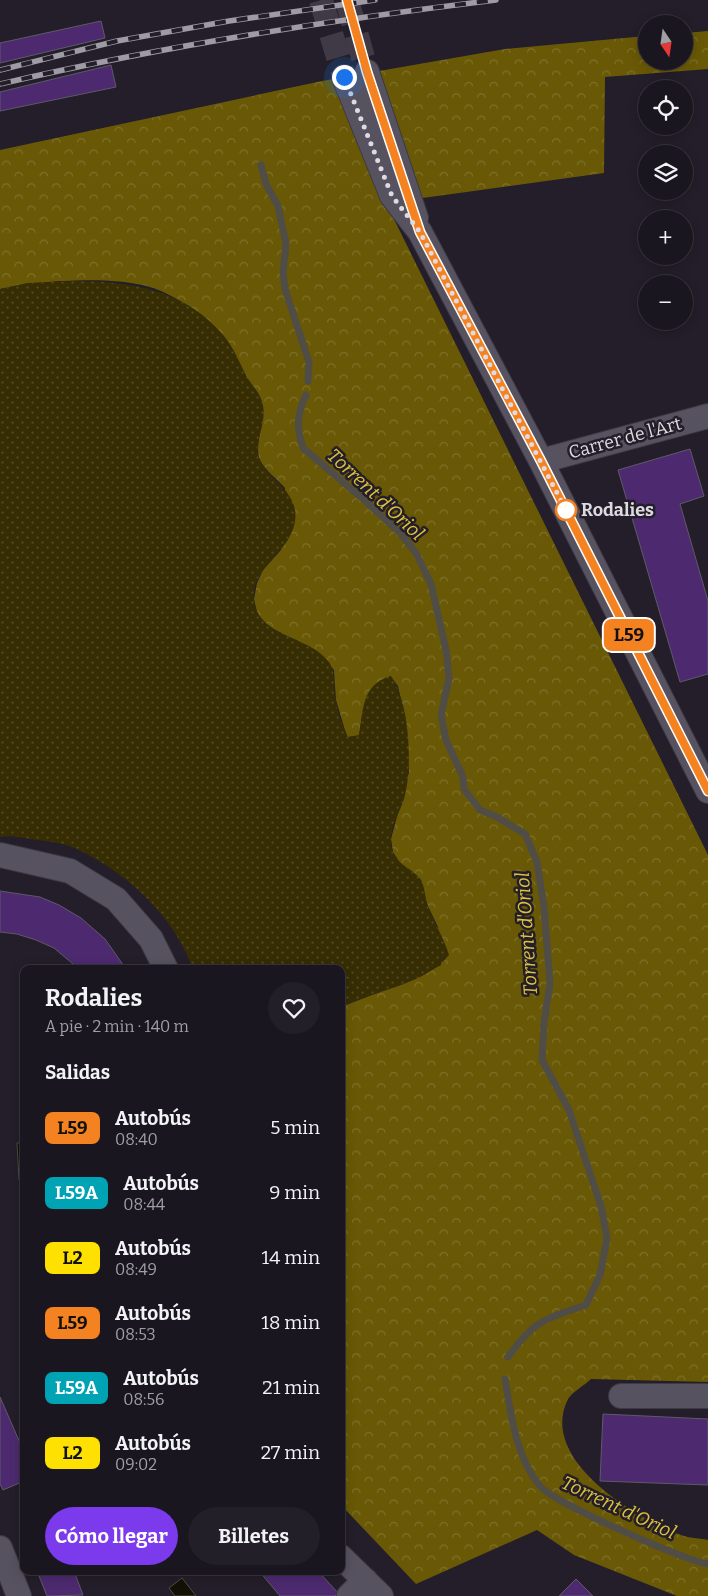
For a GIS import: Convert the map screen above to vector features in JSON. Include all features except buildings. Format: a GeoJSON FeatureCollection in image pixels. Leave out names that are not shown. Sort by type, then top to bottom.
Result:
{"type":"FeatureCollection","features":[{"type":"Feature","properties":{"kind":"street"},"geometry":{"type":"LineString","coordinates":[[367,72],[420,232],[541,461],[708,791]]}},
{"type":"Feature","properties":{"kind":"street"},"geometry":{"type":"LineString","coordinates":[[344,77],[392,196],[420,232]]}},
{"type":"Feature","properties":{"kind":"street","name":"Carrer de l'Art"},"geometry":{"type":"LineString","coordinates":[[541,461],[708,416]]}},
{"type":"Feature","properties":{"kind":"street"},"geometry":{"type":"LineString","coordinates":[[0,855],[70,871],[116,899],[151,939],[164,965]]}},
{"type":"Feature","properties":{"kind":"street"},"geometry":{"type":"LineString","coordinates":[[621,1396],[708,1396]]}},
{"type":"Feature","properties":{"kind":"street"},"geometry":{"type":"LineString","coordinates":[[0,1548],[19,1596]]}},
{"type":"Feature","properties":{"kind":"street"},"geometry":{"type":"LineString","coordinates":[[345,1563],[365,1591]]}},
{"type":"Feature","properties":{"kind":"green space"},"geometry":{"type":"Polygon","coordinates":[[[708,31],[708,69],[605,77],[604,173],[386,203],[708,855],[708,1382],[591,1379],[568,1399],[562,1421],[566,1443],[578,1463],[595,1482],[638,1514],[659,1525],[678,1534],[708,1540],[708,1596],[677,1596],[574,1555],[537,1530],[416,1584],[345,1509],[345,1005],[413,979],[441,965],[438,927],[427,904],[421,880],[400,863],[393,852],[391,839],[409,772],[403,710],[398,686],[390,676],[363,709],[359,736],[347,737],[336,700],[334,670],[317,652],[264,624],[257,612],[254,599],[257,583],[263,570],[281,550],[285,488],[265,467],[258,454],[262,411],[260,397],[247,378],[230,345],[217,328],[194,310],[161,291],[126,282],[59,281],[0,289],[0,150],[322,81],[505,49],[638,37],[638,70],[693,70],[693,32],[708,31]]]}},
{"type":"Feature","properties":{"kind":"shaded area"},"geometry":{"type":"Polygon","coordinates":[[[74,281],[118,283],[160,292],[180,301],[198,311],[214,325],[229,343],[247,377],[260,396],[264,414],[258,444],[259,458],[263,466],[289,495],[295,514],[294,526],[290,536],[258,580],[254,590],[254,601],[258,613],[265,622],[319,652],[331,665],[338,710],[348,737],[359,735],[363,707],[374,685],[391,676],[397,688],[406,719],[409,754],[407,786],[392,829],[392,848],[398,860],[421,880],[428,906],[449,955],[427,973],[399,986],[345,1005],[345,965],[191,965],[173,930],[160,912],[128,881],[110,868],[67,845],[19,837],[0,837],[0,289],[27,283],[74,281]]]}},
{"type":"Feature","properties":{"kind":"shaded area"},"geometry":{"type":"Polygon","coordinates":[[[17,1143],[20,1143],[19,1180],[17,1143]]]}},
{"type":"Feature","properties":{"kind":"shaded area"},"geometry":{"type":"Polygon","coordinates":[[[182,1578],[196,1596],[175,1596],[169,1588],[182,1578]]]}},
{"type":"Feature","properties":{"kind":"waterway","name":"Torrent d'Oriol"},"geometry":{"type":"LineString","coordinates":[[261,165],[266,184],[278,206],[286,244],[283,272],[285,289],[309,362],[308,381]]}},
{"type":"Feature","properties":{"kind":"waterway","name":"Torrent d'Oriol"},"geometry":{"type":"LineString","coordinates":[[306,395],[298,421],[303,448],[401,534],[416,553],[431,584],[446,650],[449,678],[441,715],[446,740],[463,777],[464,789],[480,810],[497,817],[525,834],[537,862],[544,907],[550,983],[544,1023],[542,1060],[569,1110],[601,1206],[607,1238],[600,1275],[586,1305],[541,1322],[525,1335],[508,1357]]}},
{"type":"Feature","properties":{"kind":"waterway","name":"Torrent d'Oriol"},"geometry":{"type":"LineString","coordinates":[[505,1379],[512,1422],[520,1450],[533,1476],[541,1487],[551,1495],[594,1518],[674,1553],[708,1564]]}},
{"type":"Feature","properties":{"kind":"tunnel"},"geometry":{"type":"LineString","coordinates":[[321,0],[344,77]]}},
{"type":"Feature","properties":{"kind":"tunnel"},"geometry":{"type":"LineString","coordinates":[[347,0],[367,72]]}},
{"type":"Feature","properties":{"kind":"railway"},"geometry":{"type":"LineString","coordinates":[[0,70],[117,41],[229,21],[375,0]]}},
{"type":"Feature","properties":{"kind":"railway"},"geometry":{"type":"LineString","coordinates":[[0,84],[62,70],[247,35],[371,16],[496,0]]}},
{"type":"Feature","properties":{"kind":"bus line","name":"L59"},"geometry":{"type":"LineString","coordinates":[[347,0],[367,72],[420,232],[541,461],[708,791]]}},
{"type":"Feature","properties":{"kind":"place","name":"Rodalies"},"geometry":{"type":"Point","coordinates":[566,510]}},
{"type":"Feature","properties":{"kind":"route"},"geometry":{"type":"LineString","coordinates":[[344,77],[392,196],[420,232],[566,510]]}}]}
